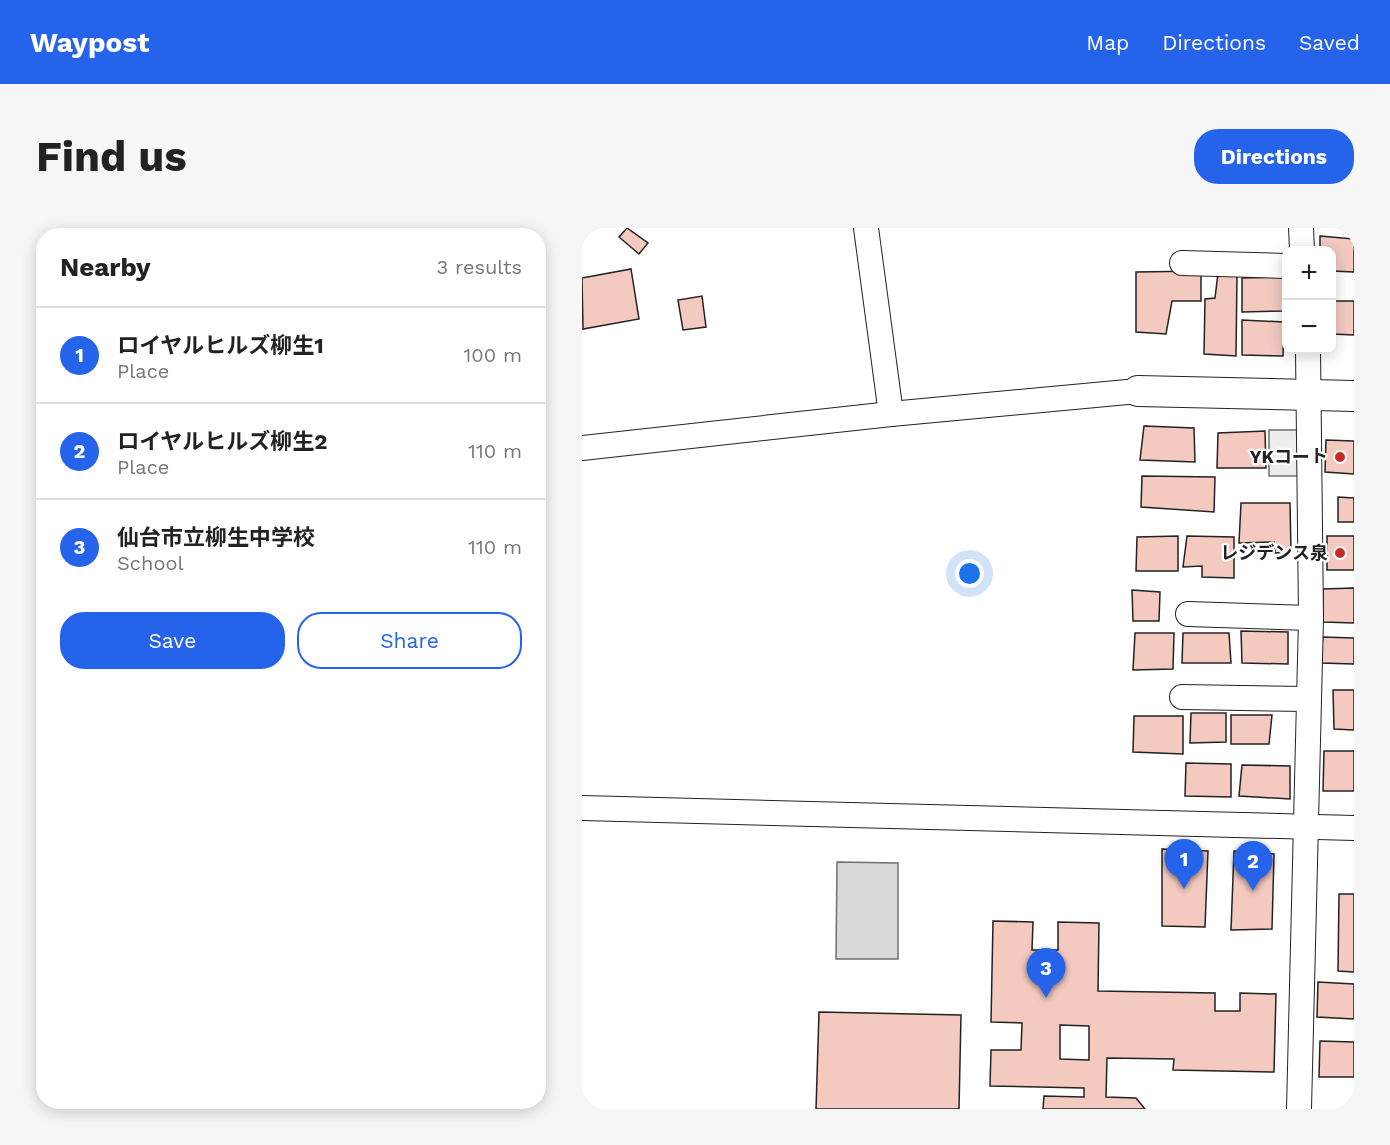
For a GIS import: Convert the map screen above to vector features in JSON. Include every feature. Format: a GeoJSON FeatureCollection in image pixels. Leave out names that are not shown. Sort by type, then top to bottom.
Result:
{"type":"FeatureCollection","features":[{"type":"Feature","properties":{"kind":"street"},"geometry":{"type":"LineString","coordinates":[[866,228],[891,414]]}},
{"type":"Feature","properties":{"kind":"street"},"geometry":{"type":"LineString","coordinates":[[1301,228],[1302,246]]}},
{"type":"Feature","properties":{"kind":"street"},"geometry":{"type":"LineString","coordinates":[[1182,263],[1282,266]]}},
{"type":"Feature","properties":{"kind":"street"},"geometry":{"type":"LineString","coordinates":[[1299,1109],[1311,618],[1308,354]]}},
{"type":"Feature","properties":{"kind":"street"},"geometry":{"type":"LineString","coordinates":[[582,448],[891,414],[1138,391],[1354,396]]}},
{"type":"Feature","properties":{"kind":"street"},"geometry":{"type":"LineString","coordinates":[[1188,614],[1311,618]]}},
{"type":"Feature","properties":{"kind":"street"},"geometry":{"type":"LineString","coordinates":[[1182,697],[1308,699]]}},
{"type":"Feature","properties":{"kind":"street"},"geometry":{"type":"LineString","coordinates":[[582,808],[1354,828]]}},
{"type":"Feature","properties":{"kind":"shaded area"},"geometry":{"type":"Polygon","coordinates":[[[1269,430],[1299,430],[1299,476],[1269,476],[1269,430]]]}},
{"type":"Feature","properties":{"kind":"shaded area"},"geometry":{"type":"Polygon","coordinates":[[[837,862],[898,863],[898,959],[836,959],[837,862]]]}},
{"type":"Feature","properties":{"kind":"building"},"geometry":{"type":"Polygon","coordinates":[[[627,228],[648,243],[639,254],[619,237],[627,228]]]}},
{"type":"Feature","properties":{"kind":"building"},"geometry":{"type":"Polygon","coordinates":[[[1320,236],[1354,239],[1354,272],[1336,271],[1336,246],[1320,246],[1320,236]]]}},
{"type":"Feature","properties":{"kind":"building"},"geometry":{"type":"Polygon","coordinates":[[[631,269],[639,319],[583,329],[582,278],[631,269]]]}},
{"type":"Feature","properties":{"kind":"building"},"geometry":{"type":"Polygon","coordinates":[[[1201,271],[1201,301],[1172,301],[1166,334],[1136,332],[1136,272],[1201,271]]]}},
{"type":"Feature","properties":{"kind":"building"},"geometry":{"type":"Polygon","coordinates":[[[1218,273],[1237,274],[1236,356],[1204,354],[1205,299],[1215,298],[1218,273]]]}},
{"type":"Feature","properties":{"kind":"building"},"geometry":{"type":"Polygon","coordinates":[[[1282,277],[1282,311],[1242,312],[1242,278],[1282,277]]]}},
{"type":"Feature","properties":{"kind":"building"},"geometry":{"type":"Polygon","coordinates":[[[702,296],[706,327],[683,330],[678,300],[702,296]]]}},
{"type":"Feature","properties":{"kind":"building"},"geometry":{"type":"Polygon","coordinates":[[[1336,301],[1354,301],[1354,335],[1336,334],[1336,301]]]}},
{"type":"Feature","properties":{"kind":"building"},"geometry":{"type":"Polygon","coordinates":[[[1242,320],[1282,322],[1283,356],[1242,355],[1242,320]]]}},
{"type":"Feature","properties":{"kind":"building"},"geometry":{"type":"Polygon","coordinates":[[[1144,426],[1194,428],[1195,462],[1140,460],[1144,426]]]}},
{"type":"Feature","properties":{"kind":"building"},"geometry":{"type":"Polygon","coordinates":[[[1265,431],[1266,468],[1217,468],[1218,433],[1265,431]]]}},
{"type":"Feature","properties":{"kind":"building","name":"YKコート"},"geometry":{"type":"Polygon","coordinates":[[[1326,440],[1354,441],[1354,474],[1325,472],[1326,440]]]}},
{"type":"Feature","properties":{"kind":"building"},"geometry":{"type":"Polygon","coordinates":[[[1142,476],[1215,477],[1214,512],[1141,507],[1142,476]]]}},
{"type":"Feature","properties":{"kind":"building"},"geometry":{"type":"Polygon","coordinates":[[[1338,497],[1354,498],[1354,522],[1338,522],[1338,497]]]}},
{"type":"Feature","properties":{"kind":"building"},"geometry":{"type":"Polygon","coordinates":[[[1241,503],[1290,503],[1291,552],[1275,553],[1274,542],[1239,543],[1241,503]]]}},
{"type":"Feature","properties":{"kind":"building"},"geometry":{"type":"Polygon","coordinates":[[[1178,536],[1178,571],[1136,571],[1137,537],[1178,536]]]}},
{"type":"Feature","properties":{"kind":"building"},"geometry":{"type":"Polygon","coordinates":[[[1187,536],[1234,537],[1234,578],[1202,577],[1202,566],[1183,567],[1187,536]]]}},
{"type":"Feature","properties":{"kind":"building","name":"レジデンス泉"},"geometry":{"type":"Polygon","coordinates":[[[1327,536],[1354,536],[1354,570],[1327,570],[1327,536]]]}},
{"type":"Feature","properties":{"kind":"building"},"geometry":{"type":"Polygon","coordinates":[[[1354,588],[1354,623],[1323,622],[1323,589],[1354,588]]]}},
{"type":"Feature","properties":{"kind":"building"},"geometry":{"type":"Polygon","coordinates":[[[1132,590],[1160,592],[1159,621],[1133,621],[1132,590]]]}},
{"type":"Feature","properties":{"kind":"building"},"geometry":{"type":"Polygon","coordinates":[[[1241,631],[1288,632],[1288,664],[1242,663],[1241,631]]]}},
{"type":"Feature","properties":{"kind":"building"},"geometry":{"type":"Polygon","coordinates":[[[1135,633],[1174,633],[1173,669],[1133,670],[1135,633]]]}},
{"type":"Feature","properties":{"kind":"building"},"geometry":{"type":"Polygon","coordinates":[[[1183,633],[1229,633],[1231,663],[1182,663],[1183,633]]]}},
{"type":"Feature","properties":{"kind":"building"},"geometry":{"type":"Polygon","coordinates":[[[1323,637],[1354,638],[1354,664],[1320,663],[1323,637]]]}},
{"type":"Feature","properties":{"kind":"building"},"geometry":{"type":"Polygon","coordinates":[[[1333,690],[1354,690],[1354,730],[1334,729],[1333,690]]]}},
{"type":"Feature","properties":{"kind":"building"},"geometry":{"type":"Polygon","coordinates":[[[1191,713],[1226,713],[1226,742],[1190,743],[1191,713]]]}},
{"type":"Feature","properties":{"kind":"building"},"geometry":{"type":"Polygon","coordinates":[[[1231,715],[1272,715],[1269,744],[1231,744],[1231,715]]]}},
{"type":"Feature","properties":{"kind":"building"},"geometry":{"type":"Polygon","coordinates":[[[1134,716],[1183,716],[1183,754],[1133,752],[1134,716]]]}},
{"type":"Feature","properties":{"kind":"building"},"geometry":{"type":"Polygon","coordinates":[[[1324,751],[1354,751],[1354,791],[1323,791],[1324,751]]]}},
{"type":"Feature","properties":{"kind":"building"},"geometry":{"type":"Polygon","coordinates":[[[1186,763],[1231,764],[1231,797],[1185,796],[1186,763]]]}},
{"type":"Feature","properties":{"kind":"building"},"geometry":{"type":"Polygon","coordinates":[[[1242,765],[1290,766],[1290,799],[1239,796],[1242,765]]]}},
{"type":"Feature","properties":{"kind":"building"},"geometry":{"type":"Polygon","coordinates":[[[1162,849],[1208,851],[1205,927],[1162,926],[1162,849]]]}},
{"type":"Feature","properties":{"kind":"building"},"geometry":{"type":"Polygon","coordinates":[[[1234,851],[1274,854],[1272,929],[1231,930],[1234,851]]]}},
{"type":"Feature","properties":{"kind":"building"},"geometry":{"type":"Polygon","coordinates":[[[1339,894],[1354,894],[1354,972],[1338,971],[1339,894]]]}},
{"type":"Feature","properties":{"kind":"building"},"geometry":{"type":"Polygon","coordinates":[[[993,921],[1033,922],[1032,950],[1058,950],[1058,922],[1099,923],[1098,991],[1215,993],[1215,1011],[1240,1011],[1240,993],[1276,994],[1274,1072],[1173,1070],[1174,1059],[1107,1058],[1106,1097],[1136,1098],[1145,1109],[1043,1109],[1044,1096],[1084,1097],[1084,1088],[990,1086],[991,1050],[1021,1050],[1022,1023],[991,1022],[993,921]],[[1060,1025],[1060,1059],[1089,1060],[1089,1026],[1060,1025]]]}},
{"type":"Feature","properties":{"kind":"building"},"geometry":{"type":"Polygon","coordinates":[[[1318,982],[1354,984],[1354,1019],[1317,1017],[1318,982]]]}},
{"type":"Feature","properties":{"kind":"building"},"geometry":{"type":"Polygon","coordinates":[[[819,1012],[961,1015],[959,1109],[816,1109],[819,1012]]]}},
{"type":"Feature","properties":{"kind":"building"},"geometry":{"type":"Polygon","coordinates":[[[1320,1041],[1354,1042],[1354,1077],[1319,1077],[1320,1041]]]}},
{"type":"Feature","properties":{"kind":"place","name":"YKコート"},"geometry":{"type":"Point","coordinates":[1340,457]}},
{"type":"Feature","properties":{"kind":"place","name":"レジデンス泉"},"geometry":{"type":"Point","coordinates":[1340,553]}},
{"type":"Feature","properties":{"kind":"place","name":"ロイヤルヒルズ柳生1"},"geometry":{"type":"Point","coordinates":[1184,889]}},
{"type":"Feature","properties":{"kind":"place","name":"ロイヤルヒルズ柳生2"},"geometry":{"type":"Point","coordinates":[1253,891]}},
{"type":"Feature","properties":{"kind":"place","name":"仙台市立柳生中学校"},"geometry":{"type":"Point","coordinates":[1046,998]}}]}
